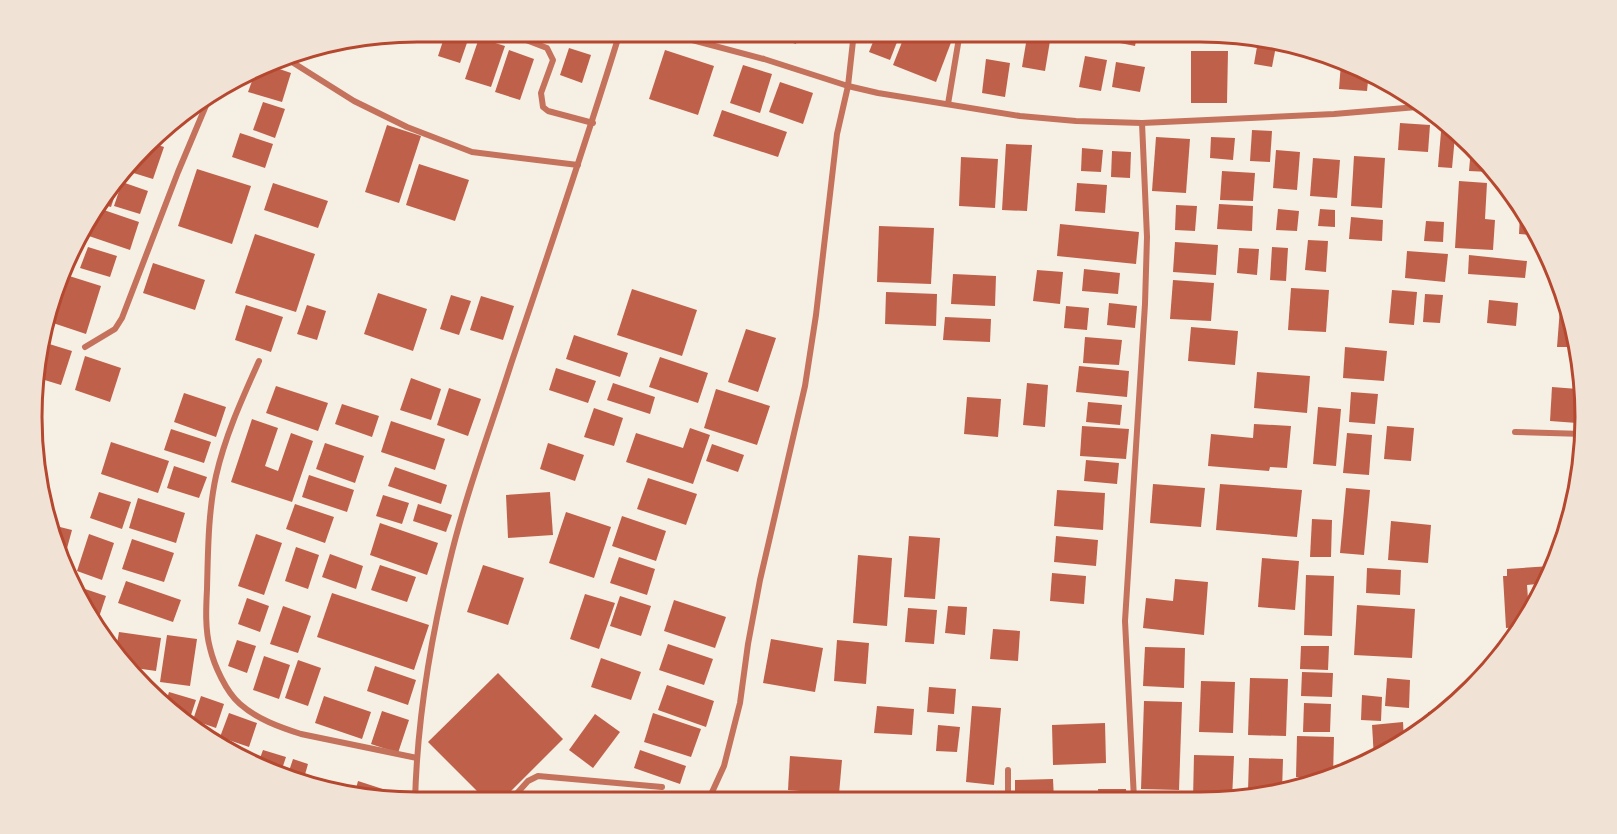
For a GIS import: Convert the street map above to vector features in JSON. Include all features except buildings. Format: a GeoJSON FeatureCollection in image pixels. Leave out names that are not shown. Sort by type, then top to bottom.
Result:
{"type":"FeatureCollection","features":[{"type":"Feature","properties":{"kind":"street"},"geometry":{"type":"LineString","coordinates":[[531,42],[547,48],[553,60],[541,93],[543,107],[548,111],[592,123]]}},
{"type":"Feature","properties":{"kind":"street"},"geometry":{"type":"LineString","coordinates":[[415,792],[422,700],[429,652],[449,562],[617,42]]}},
{"type":"Feature","properties":{"kind":"street"},"geometry":{"type":"LineString","coordinates":[[698,42],[878,93],[1020,116],[1142,123],[1334,114],[1412,107]]}},
{"type":"Feature","properties":{"kind":"street"},"geometry":{"type":"LineString","coordinates":[[712,792],[724,766],[740,703],[760,580],[805,386],[816,315],[837,134],[852,42]]}},
{"type":"Feature","properties":{"kind":"street"},"geometry":{"type":"LineString","coordinates":[[948,104],[958,42]]}},
{"type":"Feature","properties":{"kind":"street"},"geometry":{"type":"LineString","coordinates":[[294,63],[354,101],[407,127],[472,152],[578,165]]}},
{"type":"Feature","properties":{"kind":"street"},"geometry":{"type":"LineString","coordinates":[[85,347],[115,329],[122,318],[205,108]]}},
{"type":"Feature","properties":{"kind":"street"},"geometry":{"type":"LineString","coordinates":[[1134,792],[1125,621],[1146,282],[1147,237],[1142,123]]}},
{"type":"Feature","properties":{"kind":"street"},"geometry":{"type":"LineString","coordinates":[[259,361],[230,428],[216,477],[208,533],[206,616],[209,646],[219,674],[238,703],[264,720],[282,728],[300,734],[417,759]]}},
{"type":"Feature","properties":{"kind":"street"},"geometry":{"type":"LineString","coordinates":[[1515,432],[1574,434]]}},
{"type":"Feature","properties":{"kind":"street"},"geometry":{"type":"LineString","coordinates":[[1008,770],[1008,792]]}},
{"type":"Feature","properties":{"kind":"street"},"geometry":{"type":"LineString","coordinates":[[518,792],[528,781],[538,776],[662,787]]}}]}
